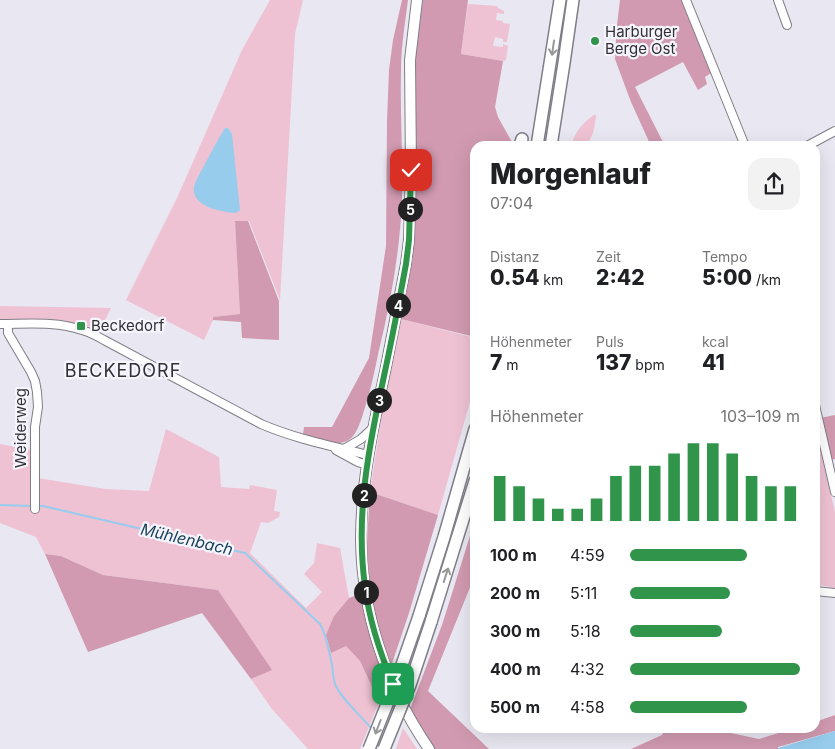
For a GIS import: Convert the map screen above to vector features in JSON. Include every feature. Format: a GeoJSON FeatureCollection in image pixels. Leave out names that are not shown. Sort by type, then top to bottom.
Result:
{"type":"FeatureCollection","features":[{"type":"Feature","properties":{"kind":"highway"},"geometry":{"type":"LineString","coordinates":[[539,141],[560,0]]}},
{"type":"Feature","properties":{"kind":"highway"},"geometry":{"type":"LineString","coordinates":[[552,141],[572,0]]}},
{"type":"Feature","properties":{"kind":"highway"},"geometry":{"type":"LineString","coordinates":[[369,749],[397,679],[419,616],[470,447]]}},
{"type":"Feature","properties":{"kind":"highway"},"geometry":{"type":"LineString","coordinates":[[384,749],[410,685],[470,497]]}},
{"type":"Feature","properties":{"kind":"main road"},"geometry":{"type":"LineString","coordinates":[[417,0],[410,60],[411,170],[409,240],[406,264],[373,428],[362,513],[361,540],[368,607],[379,647],[393,684],[410,719],[429,749]]}},
{"type":"Feature","properties":{"kind":"street"},"geometry":{"type":"LineString","coordinates":[[686,0],[742,141]]}},
{"type":"Feature","properties":{"kind":"street"},"geometry":{"type":"LineString","coordinates":[[778,0],[787,25]]}},
{"type":"Feature","properties":{"kind":"street"},"geometry":{"type":"LineString","coordinates":[[818,141],[835,132]]}},
{"type":"Feature","properties":{"kind":"street"},"geometry":{"type":"LineString","coordinates":[[4,324],[50,324],[81,329],[261,424],[280,432],[344,449],[368,460]]}},
{"type":"Feature","properties":{"kind":"street","name":"Weiderweg"},"geometry":{"type":"LineString","coordinates":[[4,324],[31,372],[38,399],[35,427],[35,509]]}},
{"type":"Feature","properties":{"kind":"street"},"geometry":{"type":"LineString","coordinates":[[820,427],[835,492]]}},
{"type":"Feature","properties":{"kind":"street"},"geometry":{"type":"LineString","coordinates":[[344,449],[361,439],[373,428]]}},
{"type":"Feature","properties":{"kind":"street"},"geometry":{"type":"LineString","coordinates":[[328,446],[355,460],[368,460]]}},
{"type":"Feature","properties":{"kind":"street"},"geometry":{"type":"LineString","coordinates":[[820,592],[835,593]]}},
{"type":"Feature","properties":{"kind":"shaded area"},"geometry":{"type":"Polygon","coordinates":[[[270,0],[303,0],[295,34],[280,300],[249,221],[235,221],[240,314],[214,317],[204,340],[126,300],[178,196],[242,50],[270,0]]]}},
{"type":"Feature","properties":{"kind":"shaded area"},"geometry":{"type":"Polygon","coordinates":[[[402,0],[408,0],[401,62],[402,200],[394,275],[372,383],[357,431],[354,436],[345,442],[333,443],[303,435],[304,427],[332,427],[369,358],[386,246],[389,70],[393,40],[402,0]]]}},
{"type":"Feature","properties":{"kind":"shaded area"},"geometry":{"type":"Polygon","coordinates":[[[423,0],[468,0],[461,54],[503,61],[495,107],[498,117],[511,141],[470,141],[470,336],[401,319],[413,258],[415,59],[423,0]]]}},
{"type":"Feature","properties":{"kind":"shaded area"},"geometry":{"type":"Polygon","coordinates":[[[620,0],[681,0],[711,73],[705,77],[707,84],[698,90],[683,62],[635,87],[662,141],[649,141],[631,102],[615,59],[620,0]]]}},
{"type":"Feature","properties":{"kind":"shaded area"},"geometry":{"type":"Polygon","coordinates":[[[468,4],[497,6],[504,11],[504,14],[497,13],[496,20],[510,24],[507,42],[503,42],[503,39],[495,37],[493,46],[503,47],[503,44],[508,46],[506,60],[461,54],[468,4]]]}},
{"type":"Feature","properties":{"kind":"shaded area"},"geometry":{"type":"Polygon","coordinates":[[[596,115],[590,140],[573,141],[580,128],[586,121],[596,115]]]}},
{"type":"Feature","properties":{"kind":"shaded area"},"geometry":{"type":"Polygon","coordinates":[[[235,221],[248,221],[279,301],[279,340],[242,338],[241,322],[213,320],[213,317],[240,314],[235,221]]]}},
{"type":"Feature","properties":{"kind":"shaded area"},"geometry":{"type":"Polygon","coordinates":[[[0,306],[111,308],[100,330],[81,324],[0,320],[0,306]]]}},
{"type":"Feature","properties":{"kind":"shaded area"},"geometry":{"type":"Polygon","coordinates":[[[401,319],[470,337],[470,402],[438,515],[370,492],[382,414],[401,319]]]}},
{"type":"Feature","properties":{"kind":"shaded area"},"geometry":{"type":"Polygon","coordinates":[[[835,415],[835,459],[823,461],[820,448],[820,418],[835,415]]]}},
{"type":"Feature","properties":{"kind":"shaded area"},"geometry":{"type":"Polygon","coordinates":[[[166,429],[219,457],[221,487],[249,489],[250,485],[277,490],[274,511],[280,512],[279,517],[268,523],[261,522],[250,553],[306,608],[322,592],[304,574],[314,563],[317,543],[340,548],[349,598],[334,616],[346,646],[360,661],[379,702],[360,749],[308,749],[272,709],[251,679],[271,670],[218,590],[103,575],[61,556],[45,554],[36,537],[0,523],[0,444],[31,450],[32,477],[105,489],[149,491],[166,429]]]}},
{"type":"Feature","properties":{"kind":"shaded area"},"geometry":{"type":"Polygon","coordinates":[[[820,448],[835,512],[835,588],[820,585],[820,448]]]}},
{"type":"Feature","properties":{"kind":"shaded area"},"geometry":{"type":"Polygon","coordinates":[[[370,492],[438,515],[409,613],[379,702],[360,661],[346,646],[331,653],[326,635],[334,616],[349,598],[371,590],[367,563],[370,492]]]}},
{"type":"Feature","properties":{"kind":"shaded area"},"geometry":{"type":"Polygon","coordinates":[[[470,536],[470,587],[428,691],[489,749],[434,749],[409,712],[442,625],[470,536]]]}},
{"type":"Feature","properties":{"kind":"shaded area"},"geometry":{"type":"Polygon","coordinates":[[[45,554],[61,556],[103,575],[218,590],[272,670],[251,679],[202,613],[88,652],[45,554]]]}},
{"type":"Feature","properties":{"kind":"shaded area"},"geometry":{"type":"Polygon","coordinates":[[[835,715],[835,731],[778,747],[778,749],[631,749],[663,733],[731,733],[759,739],[779,733],[820,733],[820,720],[835,715]]]}},
{"type":"Feature","properties":{"kind":"shaded area"},"geometry":{"type":"Polygon","coordinates":[[[403,728],[417,749],[396,749],[403,728]]]}},
{"type":"Feature","properties":{"kind":"water"},"geometry":{"type":"Polygon","coordinates":[[[225,128],[228,128],[232,134],[240,210],[236,213],[216,210],[202,204],[194,194],[194,187],[198,178],[225,128]]]}},
{"type":"Feature","properties":{"kind":"water"},"geometry":{"type":"Polygon","coordinates":[[[835,731],[835,749],[778,749],[778,748],[835,731]]]}},
{"type":"Feature","properties":{"kind":"waterway","name":"Mühlenbach"},"geometry":{"type":"LineString","coordinates":[[0,505],[32,506]]}},
{"type":"Feature","properties":{"kind":"waterway","name":"Mühlenbach"},"geometry":{"type":"LineString","coordinates":[[36,506],[43,506],[245,553],[320,624],[328,644],[335,684],[347,702],[372,729]]}},
{"type":"Feature","properties":{"kind":"place","name":"Harburger Berge Ost"},"geometry":{"type":"Point","coordinates":[595,41]}},
{"type":"Feature","properties":{"kind":"place","name":"Beckedorf"},"geometry":{"type":"Point","coordinates":[81,326]}},
{"type":"Feature","properties":{"kind":"district","name":"BECKEDORF"},"geometry":{"type":"Point","coordinates":[123,371]}},
{"type":"Feature","properties":{"kind":"route"},"geometry":{"type":"LineString","coordinates":[[393,684],[385,666],[368,607],[364,586],[361,540],[367,464],[406,264],[409,240],[411,170]]}}]}
